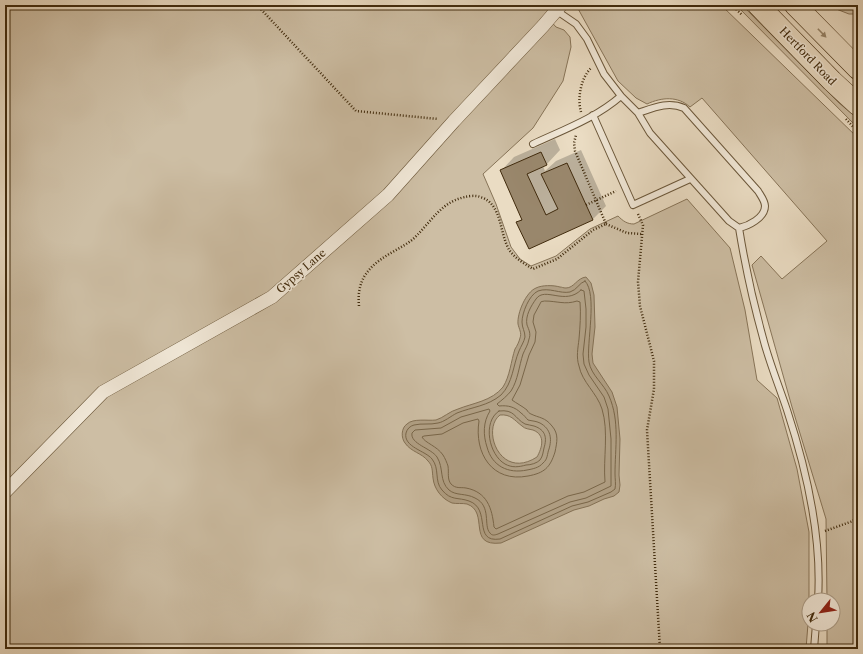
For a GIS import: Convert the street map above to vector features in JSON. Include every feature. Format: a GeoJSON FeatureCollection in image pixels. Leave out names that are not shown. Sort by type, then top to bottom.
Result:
{"type":"FeatureCollection","features":[{"type":"Feature","properties":{"kind":"highway","name":"Hertford Road"},"geometry":{"type":"LineString","coordinates":[[758,5],[832,81],[858,105]]}},
{"type":"Feature","properties":{"kind":"highway"},"geometry":{"type":"LineString","coordinates":[[795,5],[854,59]]}},
{"type":"Feature","properties":{"kind":"street","name":"Gypsy Lane"},"geometry":{"type":"LineString","coordinates":[[5,492],[103,392],[272,296],[388,195],[454,121],[559,8]]}},
{"type":"Feature","properties":{"kind":"lane"},"geometry":{"type":"LineString","coordinates":[[559,8],[576,24],[587,39],[598,63],[621,96],[638,113],[650,133],[729,221],[739,228],[746,268],[763,339],[800,454],[817,534],[819,592]]}},
{"type":"Feature","properties":{"kind":"lane"},"geometry":{"type":"LineString","coordinates":[[533,144],[593,115],[611,105],[621,96]]}},
{"type":"Feature","properties":{"kind":"lane"},"geometry":{"type":"LineString","coordinates":[[638,113],[671,104],[684,108],[690,113],[758,191],[763,199],[765,207],[761,215],[749,225],[739,228]]}},
{"type":"Feature","properties":{"kind":"lane"},"geometry":{"type":"LineString","coordinates":[[593,115],[633,205],[690,179]]}},
{"type":"Feature","properties":{"kind":"lane"},"geometry":{"type":"LineString","coordinates":[[814,649],[815,632]]}},
{"type":"Feature","properties":{"kind":"path"},"geometry":{"type":"LineString","coordinates":[[257,5],[356,110],[454,121]]}},
{"type":"Feature","properties":{"kind":"path"},"geometry":{"type":"LineString","coordinates":[[583,120],[579,105],[583,80],[589,69],[598,63]]}},
{"type":"Feature","properties":{"kind":"path"},"geometry":{"type":"LineString","coordinates":[[576,123],[577,130],[574,143],[575,151],[606,224],[627,233],[642,234]]}},
{"type":"Feature","properties":{"kind":"path"},"geometry":{"type":"LineString","coordinates":[[586,205],[625,187]]}},
{"type":"Feature","properties":{"kind":"path"},"geometry":{"type":"LineString","coordinates":[[359,306],[358,297],[360,286],[365,276],[373,266],[411,240],[443,207],[452,201],[461,198],[469,196],[480,197],[488,202],[497,211],[509,250],[516,259],[533,269],[557,259],[593,230],[606,224]]}},
{"type":"Feature","properties":{"kind":"path"},"geometry":{"type":"LineString","coordinates":[[633,205],[643,225],[638,282],[640,306],[654,361],[654,389],[647,430],[660,649]]}},
{"type":"Feature","properties":{"kind":"path"},"geometry":{"type":"LineString","coordinates":[[817,534],[853,521],[858,515]]}},
{"type":"Feature","properties":{"kind":"shaded area"},"geometry":{"type":"Polygon","coordinates":[[[5,5],[550,5],[548,18],[556,27],[564,30],[570,37],[571,47],[563,81],[533,128],[483,174],[496,204],[511,247],[520,259],[531,266],[556,256],[590,229],[618,216],[625,222],[634,224],[687,199],[730,248],[745,310],[757,380],[777,398],[797,469],[809,532],[809,592],[801,592],[801,632],[807,632],[806,649],[5,649],[5,5]]]}},
{"type":"Feature","properties":{"kind":"shaded area"},"geometry":{"type":"Polygon","coordinates":[[[576,5],[721,5],[858,138],[858,649],[827,649],[827,632],[841,632],[841,592],[827,592],[826,519],[792,407],[752,265],[761,256],[782,279],[827,241],[702,98],[690,107],[675,99],[658,100],[647,104],[636,98],[618,81],[576,5]]]}},
{"type":"Feature","properties":{"kind":"shaded area"},"geometry":{"type":"Polygon","coordinates":[[[736,5],[742,5],[839,103],[858,119],[858,128],[736,5]]]}},
{"type":"Feature","properties":{"kind":"shaded area"},"geometry":{"type":"Polygon","coordinates":[[[826,5],[858,5],[858,14],[849,14],[826,5]]]}},
{"type":"Feature","properties":{"kind":"water"},"geometry":{"type":"Polygon","coordinates":[[[586,277],[591,283],[594,295],[595,327],[592,354],[593,363],[612,392],[617,407],[620,439],[619,492],[614,496],[574,510],[501,543],[490,543],[484,540],[481,535],[477,514],[474,508],[467,504],[452,503],[439,493],[435,486],[430,463],[426,458],[407,446],[403,438],[403,430],[410,422],[417,420],[436,420],[455,410],[488,399],[499,392],[507,378],[515,349],[521,336],[518,319],[526,298],[532,290],[541,286],[569,288],[586,277]],[[500,415],[495,422],[493,431],[494,441],[504,458],[513,463],[524,463],[537,457],[542,442],[540,435],[533,430],[523,427],[510,416],[500,415]]]}},
{"type":"Feature","properties":{"kind":"building"},"geometry":{"type":"Polygon","coordinates":[[[541,152],[547,165],[527,174],[546,215],[558,209],[541,174],[567,163],[593,220],[529,249],[516,222],[522,220],[500,170],[541,152]]]}}]}
